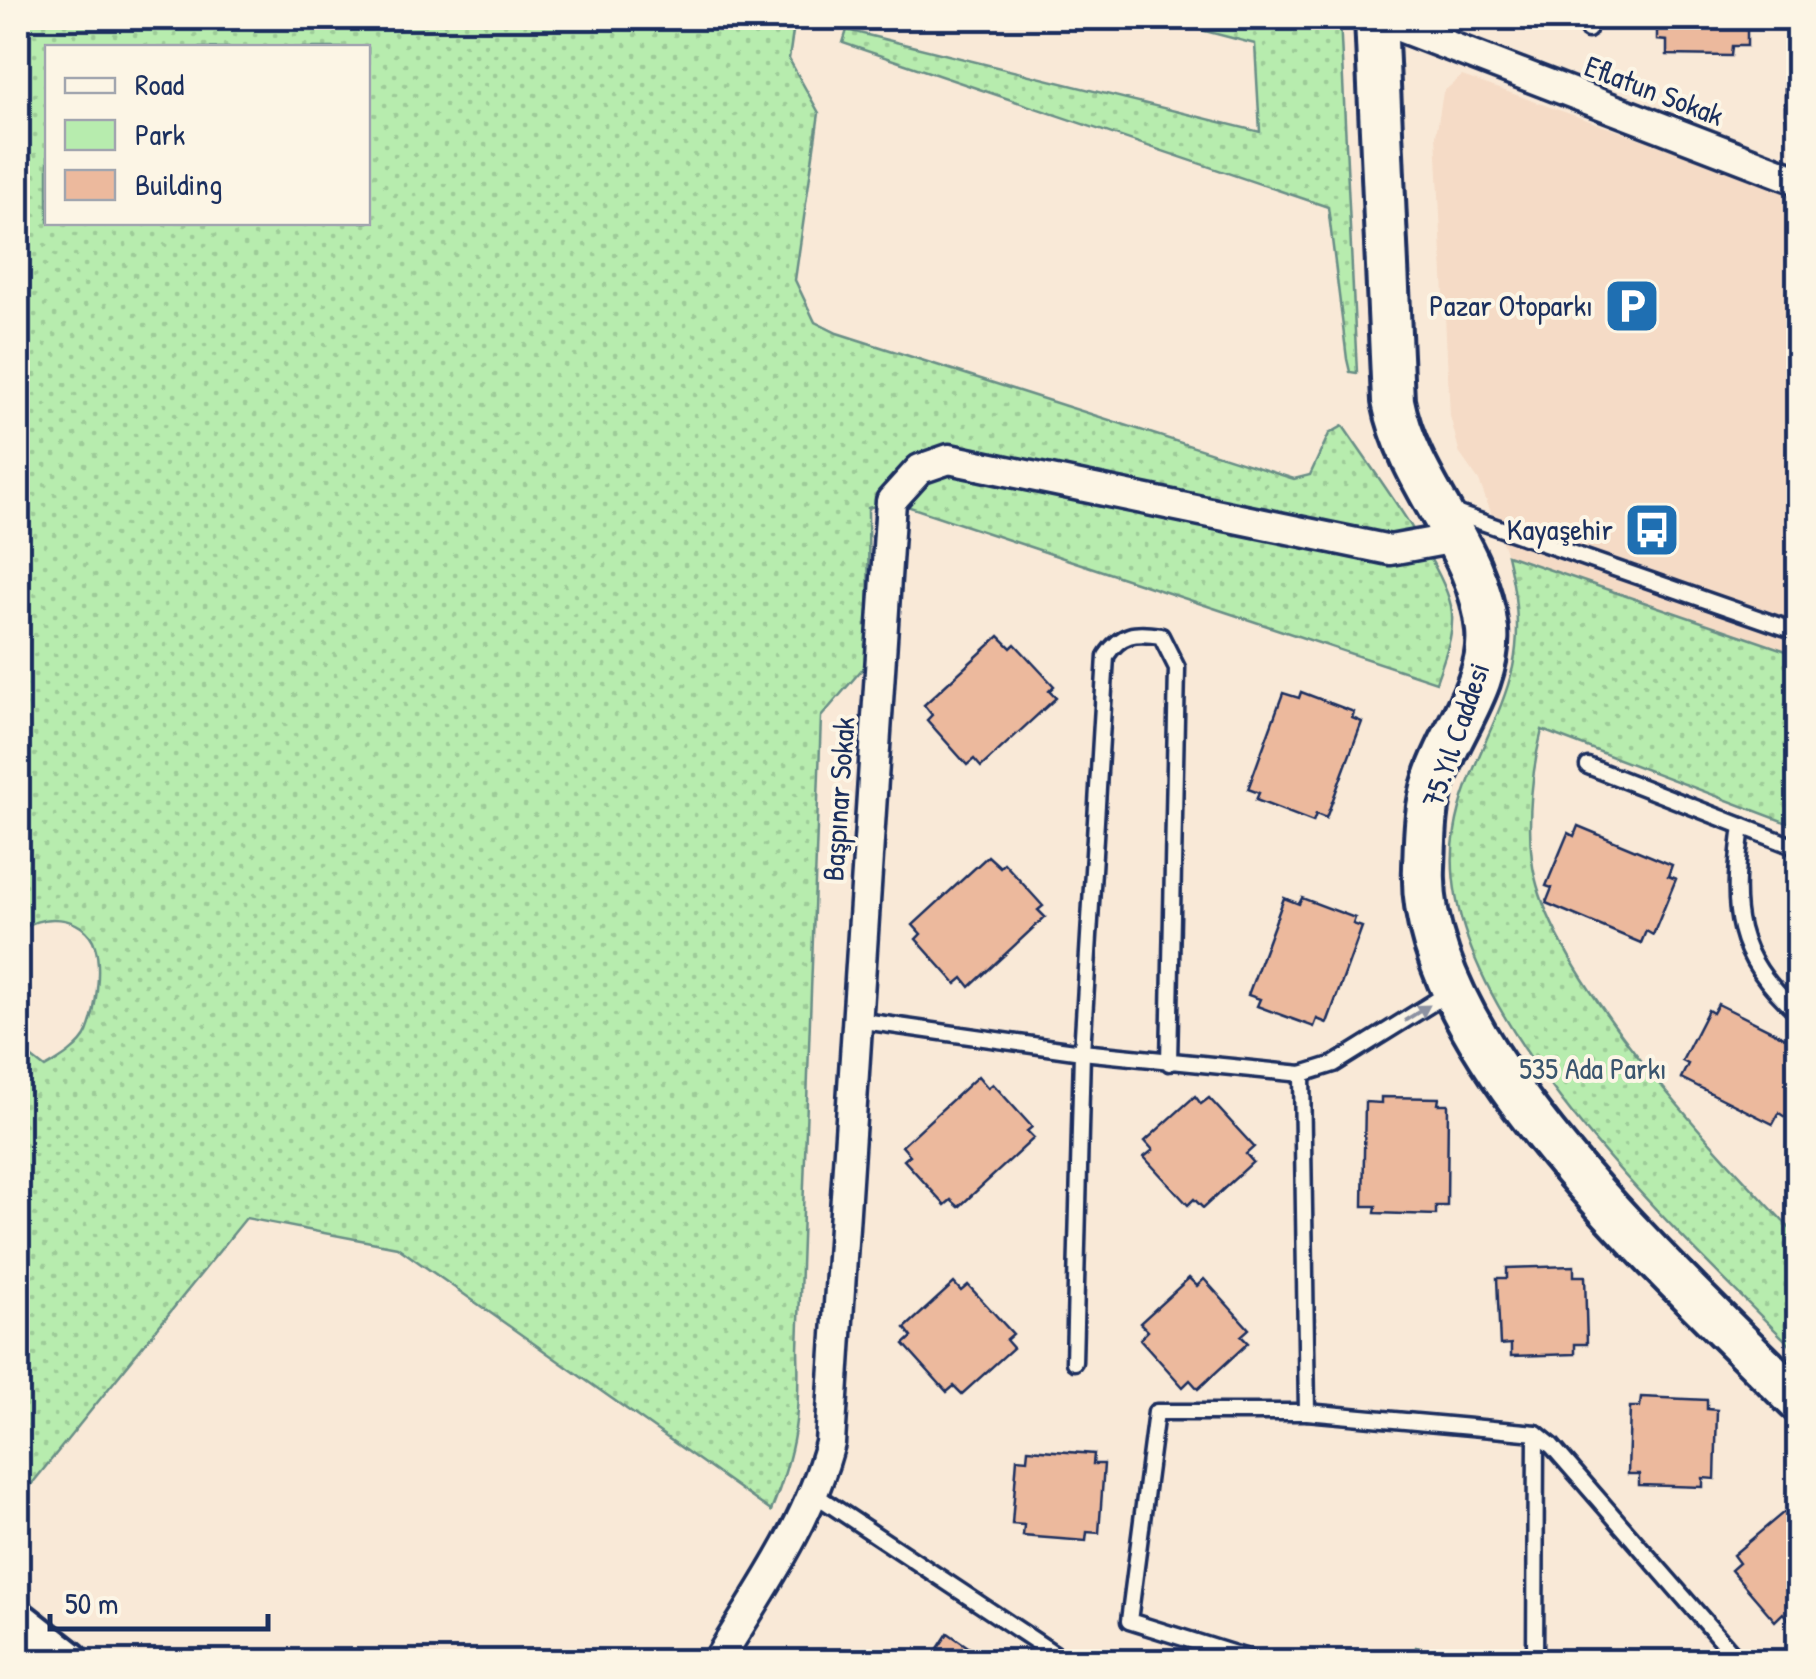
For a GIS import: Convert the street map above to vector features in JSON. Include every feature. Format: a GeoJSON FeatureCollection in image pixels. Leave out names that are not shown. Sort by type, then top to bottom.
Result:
{"type":"FeatureCollection","features":[{"type":"Feature","properties":{"kind":"street","name":"Eflatun Sokak"},"geometry":{"type":"LineString","coordinates":[[1376,18],[1798,180]]}},
{"type":"Feature","properties":{"kind":"street","name":"75.Yıl Caddesi"},"geometry":{"type":"LineString","coordinates":[[1376,18],[1393,401],[1400,439],[1473,575],[1487,630],[1484,664],[1435,778],[1426,821],[1426,914],[1454,990],[1498,1066],[1563,1160],[1798,1401]]}},
{"type":"Feature","properties":{"kind":"street","name":"Başpınar Sokak"},"geometry":{"type":"LineString","coordinates":[[716,1662],[795,1534],[814,1494],[830,1443],[892,501],[920,469],[949,459],[1390,550],[1445,522]]}},
{"type":"Feature","properties":{"kind":"street"},"geometry":{"type":"LineString","coordinates":[[18,1622],[69,1662]]}},
{"type":"Feature","properties":{"kind":"lane"},"geometry":{"type":"LineString","coordinates":[[1794,113],[1795,18]]}},
{"type":"Feature","properties":{"kind":"lane"},"geometry":{"type":"LineString","coordinates":[[1445,522],[1798,632]]}},
{"type":"Feature","properties":{"kind":"lane"},"geometry":{"type":"LineString","coordinates":[[1074,1362],[1082,1052],[1106,656],[1116,640],[1137,632],[1161,636],[1177,668],[1169,1063]]}},
{"type":"Feature","properties":{"kind":"lane"},"geometry":{"type":"LineString","coordinates":[[1588,766],[1798,848]]}},
{"type":"Feature","properties":{"kind":"lane"},"geometry":{"type":"LineString","coordinates":[[1742,826],[1736,917],[1749,957],[1770,988],[1798,1013]]}},
{"type":"Feature","properties":{"kind":"lane"},"geometry":{"type":"LineString","coordinates":[[856,1020],[1169,1063],[1302,1074],[1334,1064],[1454,990]]}},
{"type":"Feature","properties":{"kind":"lane"},"geometry":{"type":"LineString","coordinates":[[1302,1074],[1307,1412]]}},
{"type":"Feature","properties":{"kind":"lane"},"geometry":{"type":"LineString","coordinates":[[1254,1660],[1128,1621],[1156,1412],[1307,1412],[1536,1434],[1552,1446],[1740,1662]]}},
{"type":"Feature","properties":{"kind":"lane"},"geometry":{"type":"LineString","coordinates":[[1536,1434],[1536,1662]]}},
{"type":"Feature","properties":{"kind":"lane"},"geometry":{"type":"LineString","coordinates":[[814,1494],[1067,1662]]}},
{"type":"Feature","properties":{"kind":"shaded area","name":"Pazar Otoparkı"},"geometry":{"type":"Polygon","coordinates":[[[1462,76],[1798,194],[1798,655],[1507,555],[1479,481],[1460,454],[1450,416],[1436,135],[1443,92],[1462,76]]]}},
{"type":"Feature","properties":{"kind":"green space"},"geometry":{"type":"Polygon","coordinates":[[[18,18],[795,18],[789,59],[819,113],[795,280],[815,322],[837,333],[1294,479],[1310,475],[1329,434],[1343,426],[1420,540],[1451,606],[1451,635],[1436,682],[892,501],[868,508],[869,641],[864,667],[821,717],[797,1413],[786,1469],[771,1511],[397,1247],[246,1218],[18,1501],[18,1047],[45,1068],[80,1043],[93,1013],[98,966],[95,946],[82,927],[48,919],[18,934],[18,18]]]}},
{"type":"Feature","properties":{"kind":"green space"},"geometry":{"type":"Polygon","coordinates":[[[1155,18],[1340,18],[1357,373],[1350,372],[1347,359],[1328,207],[843,43],[847,30],[1260,132],[1255,44],[1155,18]]]}},
{"type":"Feature","properties":{"kind":"green space","name":"535 Ada Parkı"},"geometry":{"type":"Polygon","coordinates":[[[1507,555],[1798,655],[1798,827],[1542,730],[1533,777],[1530,828],[1532,860],[1544,905],[1568,955],[1601,1007],[1683,1111],[1798,1237],[1798,1353],[1693,1248],[1574,1115],[1521,1043],[1480,970],[1457,899],[1455,831],[1466,789],[1513,667],[1516,611],[1507,555]]]}},
{"type":"Feature","properties":{"kind":"green space"},"geometry":{"type":"Polygon","coordinates":[[[1416,1647],[1474,1661],[1412,1661],[1416,1647]]]}},
{"type":"Feature","properties":{"kind":"building"},"geometry":{"type":"Polygon","coordinates":[[[1657,18],[1747,18],[1747,46],[1732,46],[1731,56],[1667,55],[1667,41],[1657,40],[1657,18]]]}},
{"type":"Feature","properties":{"kind":"building"},"geometry":{"type":"Polygon","coordinates":[[[999,636],[1011,648],[1015,644],[1054,686],[1049,691],[1056,698],[981,767],[974,759],[967,765],[927,720],[932,715],[924,705],[999,636]]]}},
{"type":"Feature","properties":{"kind":"building"},"geometry":{"type":"Polygon","coordinates":[[[1301,692],[1354,712],[1352,718],[1362,722],[1326,818],[1316,814],[1313,822],[1256,800],[1259,793],[1248,789],[1283,693],[1299,698],[1301,692]]]}},
{"type":"Feature","properties":{"kind":"building"},"geometry":{"type":"Polygon","coordinates":[[[1578,826],[1672,865],[1668,876],[1676,879],[1653,935],[1646,931],[1641,943],[1546,903],[1552,888],[1546,886],[1568,833],[1574,836],[1578,826]]]}},
{"type":"Feature","properties":{"kind":"building"},"geometry":{"type":"Polygon","coordinates":[[[988,856],[1000,867],[1004,863],[1043,906],[1038,910],[1045,917],[970,987],[963,978],[956,984],[916,939],[921,934],[913,925],[988,856]]]}},
{"type":"Feature","properties":{"kind":"building"},"geometry":{"type":"Polygon","coordinates":[[[1284,898],[1299,904],[1302,898],[1355,918],[1353,924],[1362,927],[1327,1023],[1317,1019],[1314,1027],[1257,1006],[1260,999],[1248,995],[1284,898]]]}},
{"type":"Feature","properties":{"kind":"building"},"geometry":{"type":"Polygon","coordinates":[[[1718,1004],[1798,1044],[1798,1090],[1785,1117],[1779,1113],[1773,1124],[1681,1078],[1688,1064],[1682,1061],[1708,1010],[1713,1013],[1718,1004]]]}},
{"type":"Feature","properties":{"kind":"building"},"geometry":{"type":"Polygon","coordinates":[[[978,1076],[988,1088],[993,1084],[1032,1127],[1027,1131],[1034,1138],[959,1207],[951,1200],[945,1205],[904,1160],[910,1155],[902,1146],[978,1076]]]}},
{"type":"Feature","properties":{"kind":"building"},"geometry":{"type":"Polygon","coordinates":[[[1195,1096],[1201,1104],[1209,1098],[1254,1147],[1246,1154],[1253,1162],[1203,1208],[1194,1199],[1188,1205],[1144,1157],[1153,1150],[1145,1141],[1195,1096]]]}},
{"type":"Feature","properties":{"kind":"building"},"geometry":{"type":"Polygon","coordinates":[[[1381,1097],[1439,1098],[1438,1104],[1448,1104],[1447,1206],[1436,1206],[1436,1215],[1375,1213],[1376,1206],[1363,1206],[1365,1102],[1381,1103],[1381,1097]]]}},
{"type":"Feature","properties":{"kind":"building"},"geometry":{"type":"Polygon","coordinates":[[[1574,1266],[1574,1276],[1585,1276],[1587,1344],[1575,1344],[1575,1354],[1511,1356],[1511,1344],[1500,1345],[1497,1278],[1507,1278],[1507,1268],[1574,1266]]]}},
{"type":"Feature","properties":{"kind":"building"},"geometry":{"type":"Polygon","coordinates":[[[1189,1278],[1197,1286],[1204,1279],[1249,1329],[1241,1336],[1248,1343],[1198,1389],[1190,1380],[1183,1387],[1140,1339],[1148,1331],[1140,1323],[1189,1278]]]}},
{"type":"Feature","properties":{"kind":"building"},"geometry":{"type":"Polygon","coordinates":[[[954,1283],[961,1291],[968,1285],[1013,1334],[1006,1340],[1013,1348],[962,1394],[954,1386],[947,1392],[904,1344],[912,1337],[905,1328],[954,1283]]]}},
{"type":"Feature","properties":{"kind":"building"},"geometry":{"type":"Polygon","coordinates":[[[1641,1397],[1707,1400],[1707,1409],[1717,1410],[1715,1479],[1703,1478],[1703,1487],[1639,1485],[1639,1474],[1628,1474],[1630,1407],[1640,1407],[1641,1397]]]}},
{"type":"Feature","properties":{"kind":"building"},"geometry":{"type":"Polygon","coordinates":[[[1028,1449],[1094,1454],[1093,1464],[1104,1464],[1099,1533],[1087,1532],[1086,1541],[1023,1536],[1024,1525],[1012,1524],[1017,1458],[1027,1459],[1028,1449]]]}},
{"type":"Feature","properties":{"kind":"building"},"geometry":{"type":"Polygon","coordinates":[[[1784,1512],[1798,1531],[1798,1631],[1783,1613],[1775,1621],[1731,1570],[1739,1563],[1733,1555],[1784,1512]]]}},
{"type":"Feature","properties":{"kind":"building"},"geometry":{"type":"Polygon","coordinates":[[[948,1633],[990,1662],[929,1662],[948,1633]]]}},
{"type":"Feature","properties":{"kind":"place","name":"Pazar Otoparkı"},"geometry":{"type":"Point","coordinates":[1632,306]}},
{"type":"Feature","properties":{"kind":"place","name":"Kayaşehir"},"geometry":{"type":"Point","coordinates":[1652,530]}}]}
